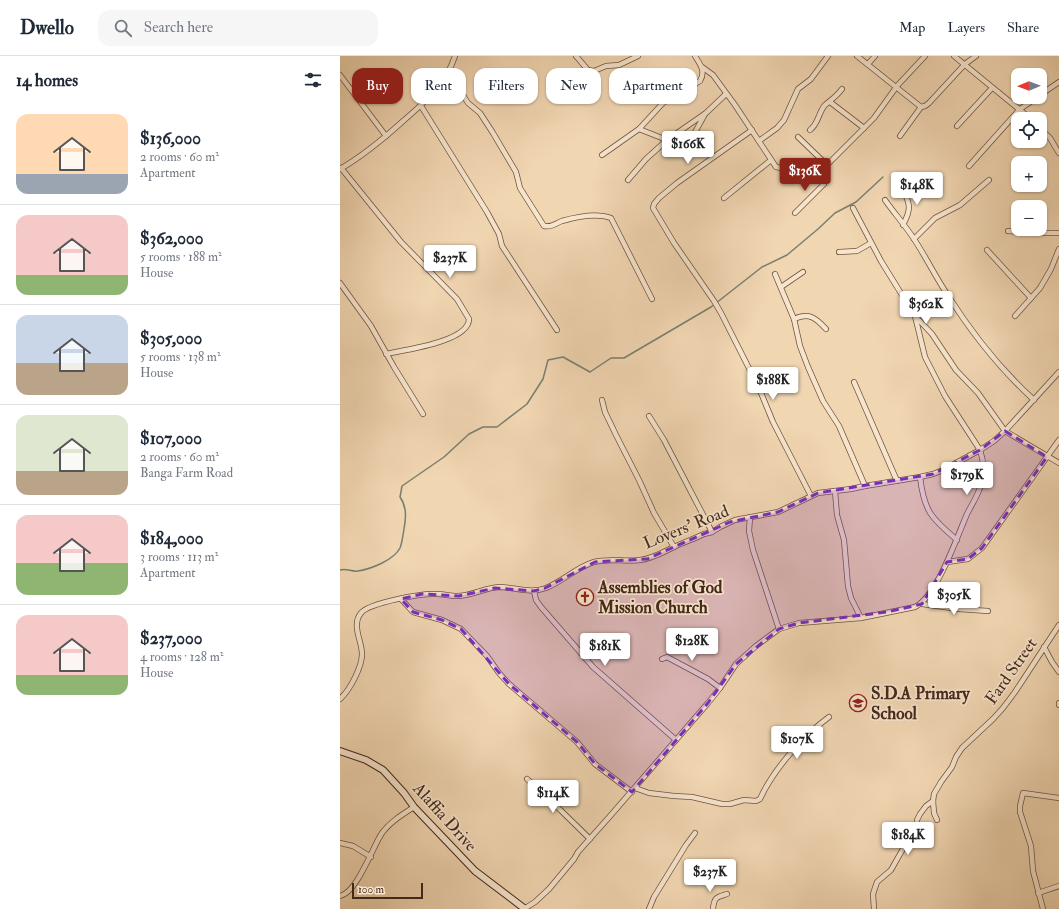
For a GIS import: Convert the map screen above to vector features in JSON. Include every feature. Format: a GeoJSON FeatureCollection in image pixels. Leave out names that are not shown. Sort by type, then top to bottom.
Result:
{"type":"FeatureCollection","features":[{"type":"Feature","properties":{"kind":"street"},"geometry":{"type":"LineString","coordinates":[[451,68],[455,56]]}},
{"type":"Feature","properties":{"kind":"street"},"geometry":{"type":"LineString","coordinates":[[576,56],[588,70],[594,71],[606,66],[619,66],[638,56]]}},
{"type":"Feature","properties":{"kind":"street"},"geometry":{"type":"LineString","coordinates":[[695,56],[702,67],[713,76],[735,104],[776,167],[817,175],[880,111],[897,86],[925,56]]}},
{"type":"Feature","properties":{"kind":"street"},"geometry":{"type":"LineString","coordinates":[[759,141],[777,128],[784,120],[798,89],[811,79],[828,56]]}},
{"type":"Feature","properties":{"kind":"street"},"geometry":{"type":"LineString","coordinates":[[857,56],[897,86],[921,107]]}},
{"type":"Feature","properties":{"kind":"street"},"geometry":{"type":"LineString","coordinates":[[868,64],[875,56]]}},
{"type":"Feature","properties":{"kind":"street"},"geometry":{"type":"LineString","coordinates":[[954,56],[1005,99],[1023,112]]}},
{"type":"Feature","properties":{"kind":"street"},"geometry":{"type":"LineString","coordinates":[[900,136],[921,107],[929,103],[965,64],[976,56]]}},
{"type":"Feature","properties":{"kind":"street"},"geometry":{"type":"LineString","coordinates":[[602,155],[639,129],[663,103],[700,81],[703,75],[702,67]]}},
{"type":"Feature","properties":{"kind":"street"},"geometry":{"type":"LineString","coordinates":[[340,75],[386,136]]}},
{"type":"Feature","properties":{"kind":"street"},"geometry":{"type":"LineString","coordinates":[[1047,90],[1059,82]]}},
{"type":"Feature","properties":{"kind":"street"},"geometry":{"type":"LineString","coordinates":[[957,126],[992,88]]}},
{"type":"Feature","properties":{"kind":"street"},"geometry":{"type":"LineString","coordinates":[[810,130],[815,126],[825,106],[842,89]]}},
{"type":"Feature","properties":{"kind":"street"},"geometry":{"type":"LineString","coordinates":[[628,180],[646,159],[667,140],[706,113],[726,94]]}},
{"type":"Feature","properties":{"kind":"street"},"geometry":{"type":"LineString","coordinates":[[466,100],[480,113],[494,133],[516,172],[520,188],[544,226],[585,216],[605,216],[611,218],[652,299]]}},
{"type":"Feature","properties":{"kind":"street"},"geometry":{"type":"LineString","coordinates":[[830,102],[864,128]]}},
{"type":"Feature","properties":{"kind":"street"},"geometry":{"type":"LineString","coordinates":[[969,166],[1020,109],[1027,104]]}},
{"type":"Feature","properties":{"kind":"street"},"geometry":{"type":"LineString","coordinates":[[386,354],[438,343],[468,326],[469,319],[457,299],[401,242],[341,168],[359,158],[421,106],[487,212],[499,234],[502,246],[557,330]]}},
{"type":"Feature","properties":{"kind":"street"},"geometry":{"type":"LineString","coordinates":[[688,145],[706,113]]}},
{"type":"Feature","properties":{"kind":"street"},"geometry":{"type":"LineString","coordinates":[[639,129],[667,140]]}},
{"type":"Feature","properties":{"kind":"street"},"geometry":{"type":"LineString","coordinates":[[752,130],[659,198],[654,204],[654,208],[674,243],[721,313],[759,388],[772,422],[811,496]]}},
{"type":"Feature","properties":{"kind":"street"},"geometry":{"type":"LineString","coordinates":[[1047,135],[1059,153]]}},
{"type":"Feature","properties":{"kind":"street"},"geometry":{"type":"LineString","coordinates":[[798,138],[827,165]]}},
{"type":"Feature","properties":{"kind":"street"},"geometry":{"type":"LineString","coordinates":[[724,198],[771,160]]}},
{"type":"Feature","properties":{"kind":"street"},"geometry":{"type":"LineString","coordinates":[[795,213],[824,184],[825,178],[822,171]]}},
{"type":"Feature","properties":{"kind":"street"},"geometry":{"type":"LineString","coordinates":[[914,239],[935,218],[960,205],[989,180]]}},
{"type":"Feature","properties":{"kind":"street"},"geometry":{"type":"LineString","coordinates":[[902,187],[908,200],[909,208],[909,213],[903,225]]}},
{"type":"Feature","properties":{"kind":"street"},"geometry":{"type":"LineString","coordinates":[[885,200],[914,239],[946,293],[971,329],[1015,382],[1034,400]]}},
{"type":"Feature","properties":{"kind":"street"},"geometry":{"type":"LineString","coordinates":[[853,208],[871,243],[915,316],[932,334],[956,370],[978,393],[1005,431],[1059,463]]}},
{"type":"Feature","properties":{"kind":"street"},"geometry":{"type":"LineString","coordinates":[[1008,231],[1059,233]]}},
{"type":"Feature","properties":{"kind":"street"},"geometry":{"type":"LineString","coordinates":[[840,252],[856,251],[871,243]]}},
{"type":"Feature","properties":{"kind":"street"},"geometry":{"type":"LineString","coordinates":[[1015,316],[1040,288],[1047,277],[1059,249]]}},
{"type":"Feature","properties":{"kind":"street"},"geometry":{"type":"LineString","coordinates":[[987,250],[1031,298]]}},
{"type":"Feature","properties":{"kind":"street"},"geometry":{"type":"LineString","coordinates":[[780,287],[803,272]]}},
{"type":"Feature","properties":{"kind":"street"},"geometry":{"type":"LineString","coordinates":[[775,274],[794,319],[800,346],[808,366],[823,400],[839,426],[865,486]]}},
{"type":"Feature","properties":{"kind":"street"},"geometry":{"type":"LineString","coordinates":[[340,283],[371,326],[386,354],[423,414]]}},
{"type":"Feature","properties":{"kind":"street"},"geometry":{"type":"LineString","coordinates":[[794,319],[804,315],[816,319],[826,329]]}},
{"type":"Feature","properties":{"kind":"street"},"geometry":{"type":"LineString","coordinates":[[915,316],[925,358],[946,396],[980,450],[984,462],[982,483],[947,562],[922,604]]}},
{"type":"Feature","properties":{"kind":"street","name":"Lovers' Road"},"geometry":{"type":"LineString","coordinates":[[340,699],[349,689],[362,658],[357,626],[361,613],[373,606],[422,594],[459,596],[495,588],[534,591],[555,584],[584,566],[594,562],[641,560],[654,556],[674,546],[712,532],[730,522],[778,512],[818,493],[850,490],[920,477],[938,472],[994,441],[1059,372]]}},
{"type":"Feature","properties":{"kind":"street"},"geometry":{"type":"LineString","coordinates":[[854,382],[897,481]]}},
{"type":"Feature","properties":{"kind":"street"},"geometry":{"type":"LineString","coordinates":[[602,400],[605,412],[654,513],[674,546]]}},
{"type":"Feature","properties":{"kind":"street"},"geometry":{"type":"LineString","coordinates":[[649,416],[664,440],[712,532]]}},
{"type":"Feature","properties":{"kind":"street"},"geometry":{"type":"LineString","coordinates":[[947,562],[968,558],[982,548],[1059,440]]}},
{"type":"Feature","properties":{"kind":"street"},"geometry":{"type":"LineString","coordinates":[[920,477],[922,493],[926,506],[933,518],[957,540]]}},
{"type":"Feature","properties":{"kind":"street"},"geometry":{"type":"LineString","coordinates":[[835,491],[837,515],[844,540],[848,586],[861,618]]}},
{"type":"Feature","properties":{"kind":"street"},"geometry":{"type":"LineString","coordinates":[[750,517],[749,526],[753,550],[779,629]]}},
{"type":"Feature","properties":{"kind":"street"},"geometry":{"type":"LineString","coordinates":[[534,591],[536,600],[541,607],[594,667],[676,740]]}},
{"type":"Feature","properties":{"kind":"street"},"geometry":{"type":"LineString","coordinates":[[401,599],[414,612],[442,620],[461,629],[487,656],[499,674],[509,684],[577,742],[595,764],[633,790],[692,797],[722,804],[730,804],[744,800],[756,801],[760,799],[766,786],[795,748],[829,717]]}},
{"type":"Feature","properties":{"kind":"street"},"geometry":{"type":"LineString","coordinates":[[524,909],[535,902],[548,889],[574,859],[578,852],[720,688],[736,664],[756,646],[779,629],[799,622],[861,618],[915,607],[922,604],[988,611]]}},
{"type":"Feature","properties":{"kind":"street","name":"Fard Street"},"geometry":{"type":"LineString","coordinates":[[874,909],[873,894],[877,882],[891,870],[904,847],[914,840],[916,835],[917,820],[920,814],[932,801],[934,794],[952,766],[956,756],[962,748],[1003,708],[1059,625]]}},
{"type":"Feature","properties":{"kind":"street"},"geometry":{"type":"LineString","coordinates":[[1044,647],[1059,672]]}},
{"type":"Feature","properties":{"kind":"street"},"geometry":{"type":"LineString","coordinates":[[662,659],[667,657],[708,679],[720,688]]}},
{"type":"Feature","properties":{"kind":"street","name":"Alaffia Drive"},"geometry":{"type":"LineString","coordinates":[[340,751],[366,760],[383,770],[404,793],[414,807],[475,871],[524,909]]}},
{"type":"Feature","properties":{"kind":"street"},"geometry":{"type":"LineString","coordinates":[[527,779],[590,839]]}},
{"type":"Feature","properties":{"kind":"street"},"geometry":{"type":"LineString","coordinates":[[1043,909],[1033,871],[1031,846],[1020,812],[1020,806],[1023,793],[1059,798]]}},
{"type":"Feature","properties":{"kind":"street"},"geometry":{"type":"LineString","coordinates":[[932,801],[937,820]]}},
{"type":"Feature","properties":{"kind":"street"},"geometry":{"type":"LineString","coordinates":[[340,896],[344,896],[351,889],[371,857],[383,832],[414,807]]}},
{"type":"Feature","properties":{"kind":"street"},"geometry":{"type":"LineString","coordinates":[[649,909],[695,833]]}},
{"type":"Feature","properties":{"kind":"street"},"geometry":{"type":"LineString","coordinates":[[340,843],[353,846],[371,857]]}},
{"type":"Feature","properties":{"kind":"street"},"geometry":{"type":"LineString","coordinates":[[1038,893],[1059,886]]}},
{"type":"Feature","properties":{"kind":"street"},"geometry":{"type":"LineString","coordinates":[[713,909],[713,902],[717,897],[727,894]]}},
{"type":"Feature","properties":{"kind":"highlighted area"},"geometry":{"type":"Polygon","coordinates":[[[1005,431],[1047,457],[982,548],[968,559],[947,562],[922,604],[887,612],[799,623],[779,629],[736,664],[708,703],[632,792],[595,764],[577,742],[509,684],[461,629],[442,620],[413,612],[401,599],[422,594],[459,596],[495,588],[534,591],[545,588],[595,562],[647,559],[730,522],[778,512],[818,493],[933,474],[980,450],[1005,431]]]}},
{"type":"Feature","properties":{"kind":"waterway"},"geometry":{"type":"LineString","coordinates":[[340,570],[363,570],[388,560],[397,552],[400,548],[405,521],[405,509],[400,497],[402,486],[444,457],[469,434],[483,427],[497,427],[527,404],[543,379],[548,360],[563,357],[590,372],[611,358],[624,358],[711,307],[762,267],[787,255],[835,213],[856,202],[883,177]]}},
{"type":"Feature","properties":{"kind":"place","name":"Assemblies of God Mission Church"},"geometry":{"type":"Point","coordinates":[585,597]}},
{"type":"Feature","properties":{"kind":"place","name":"S.D.A Primary School"},"geometry":{"type":"Point","coordinates":[858,703]}}]}
